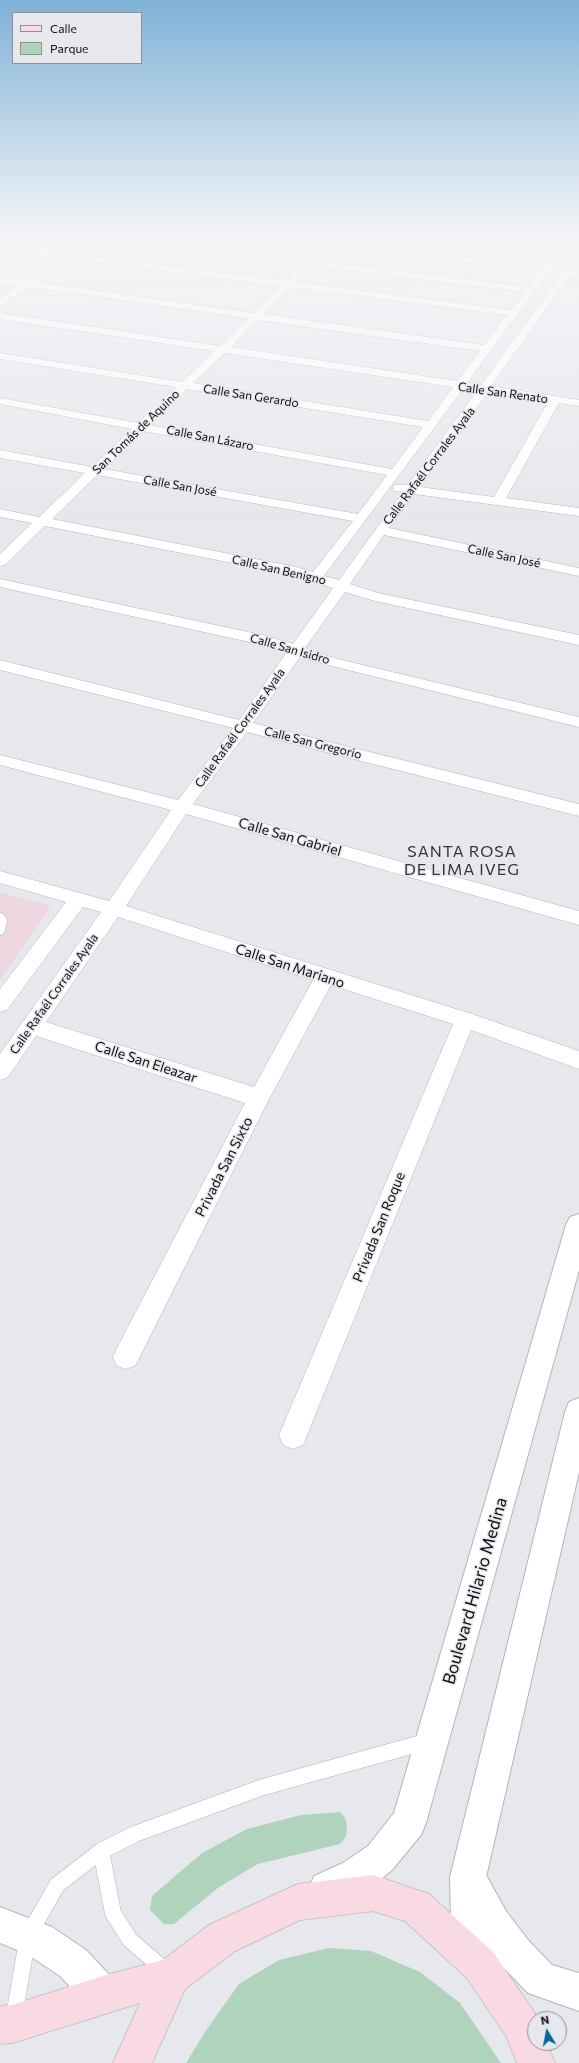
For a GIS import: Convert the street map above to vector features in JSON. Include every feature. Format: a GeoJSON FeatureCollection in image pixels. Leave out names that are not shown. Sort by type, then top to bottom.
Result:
{"type":"FeatureCollection","features":[{"type":"Feature","properties":{"kind":"main road","name":"Boulevard Hilario Medina"},"geometry":{"type":"LineString","coordinates":[[298,1902],[356,1876],[380,1858],[409,1823],[579,1225]]}},
{"type":"Feature","properties":{"kind":"main road"},"geometry":{"type":"LineString","coordinates":[[500,1993],[469,1920],[468,1877],[476,1834],[579,1412]]}},
{"type":"Feature","properties":{"kind":"main road"},"geometry":{"type":"LineString","coordinates":[[468,1877],[493,1924],[515,1953],[541,1980],[579,1992]]}},
{"type":"Feature","properties":{"kind":"main road"},"geometry":{"type":"LineString","coordinates":[[6,2025],[103,1995],[172,1976],[222,1938],[298,1902],[373,1893],[416,1907],[480,1965],[521,2025],[536,2063]]}},
{"type":"Feature","properties":{"kind":"main road"},"geometry":{"type":"LineString","coordinates":[[14,1931],[39,1940],[73,1963],[103,1995]]}},
{"type":"Feature","properties":{"kind":"main road"},"geometry":{"type":"LineString","coordinates":[[132,2063],[172,1976]]}},
{"type":"Feature","properties":{"kind":"street","name":"Calle San Renato"},"geometry":{"type":"LineString","coordinates":[[90,329],[579,403]]}},
{"type":"Feature","properties":{"kind":"street","name":"San Tomás de Aquino"},"geometry":{"type":"LineString","coordinates":[[0,562],[242,329]]}},
{"type":"Feature","properties":{"kind":"street"},"geometry":{"type":"LineString","coordinates":[[348,329],[487,349]]}},
{"type":"Feature","properties":{"kind":"street","name":"Calle Rafaél Corrales Ayala"},"geometry":{"type":"LineString","coordinates":[[316,576],[386,486],[502,329]]}},
{"type":"Feature","properties":{"kind":"street","name":"Calle Rafaél Corrales Ayala"},"geometry":{"type":"LineString","coordinates":[[0,1071],[114,909],[182,807],[244,725],[381,530],[485,390],[498,368],[526,329]]}},
{"type":"Feature","properties":{"kind":"street","name":"Calle San Gerardo"},"geometry":{"type":"LineString","coordinates":[[0,356],[431,425]]}},
{"type":"Feature","properties":{"kind":"street"},"geometry":{"type":"LineString","coordinates":[[498,502],[555,400]]}},
{"type":"Feature","properties":{"kind":"street","name":"Calle San Lázaro"},"geometry":{"type":"LineString","coordinates":[[0,401],[395,473]]}},
{"type":"Feature","properties":{"kind":"street","name":"Calle San José"},"geometry":{"type":"LineString","coordinates":[[0,454],[360,518]]}},
{"type":"Feature","properties":{"kind":"street"},"geometry":{"type":"LineString","coordinates":[[386,486],[579,512]]}},
{"type":"Feature","properties":{"kind":"street","name":"Calle San Benigno"},"geometry":{"type":"LineString","coordinates":[[0,513],[316,576],[342,587],[375,597],[579,640]]}},
{"type":"Feature","properties":{"kind":"street","name":"Calle San José"},"geometry":{"type":"LineString","coordinates":[[381,530],[579,572]]}},
{"type":"Feature","properties":{"kind":"street","name":"Calle San Isidro"},"geometry":{"type":"LineString","coordinates":[[0,582],[260,639],[296,651],[579,722]]}},
{"type":"Feature","properties":{"kind":"street","name":"Calle San Gregorio"},"geometry":{"type":"LineString","coordinates":[[0,665],[579,810]]}},
{"type":"Feature","properties":{"kind":"street","name":"Calle San Gabriel"},"geometry":{"type":"LineString","coordinates":[[0,760],[182,807],[579,918]]}},
{"type":"Feature","properties":{"kind":"street","name":"Calle San Mariano"},"geometry":{"type":"LineString","coordinates":[[0,877],[114,909],[325,978],[465,1020],[579,1060]]}},
{"type":"Feature","properties":{"kind":"street"},"geometry":{"type":"LineString","coordinates":[[0,1004],[78,900]]}},
{"type":"Feature","properties":{"kind":"street","name":"Privada San Sixto"},"geometry":{"type":"LineString","coordinates":[[126,1357],[259,1098],[325,978]]}},
{"type":"Feature","properties":{"kind":"street","name":"Privada San Roque"},"geometry":{"type":"LineString","coordinates":[[293,1435],[465,1020]]}},
{"type":"Feature","properties":{"kind":"street","name":"Calle San Eleazar"},"geometry":{"type":"LineString","coordinates":[[32,1026],[259,1098]]}},
{"type":"Feature","properties":{"kind":"lane"},"geometry":{"type":"LineString","coordinates":[[0,918],[2,921],[0,930]]}},
{"type":"Feature","properties":{"kind":"lane"},"geometry":{"type":"LineString","coordinates":[[6,2025],[14,1931],[57,1885],[101,1851],[135,1834],[260,1788],[433,1740]]}},
{"type":"Feature","properties":{"kind":"lane"},"geometry":{"type":"LineString","coordinates":[[101,1851],[113,1913],[130,1940],[172,1976]]}},
{"type":"Feature","properties":{"kind":"shaded area"},"geometry":{"type":"Polygon","coordinates":[[[0,892],[51,906],[0,980],[0,892]]]}},
{"type":"Feature","properties":{"kind":"green space"},"geometry":{"type":"Polygon","coordinates":[[[340,1812],[345,1818],[347,1827],[346,1836],[340,1844],[258,1864],[219,1887],[174,1924],[164,1924],[150,1910],[152,1896],[202,1853],[247,1829],[301,1815],[340,1812]]]}},
{"type":"Feature","properties":{"kind":"green space"},"geometry":{"type":"Polygon","coordinates":[[[329,1948],[371,1951],[420,1972],[460,2003],[501,2063],[186,2063],[207,2029],[239,1984],[279,1960],[329,1948]]]}},
{"type":"Feature","properties":{"kind":"district","name":"SANTA ROSA DE LIMA IVEG"},"geometry":{"type":"Point","coordinates":[462,861]}}]}
